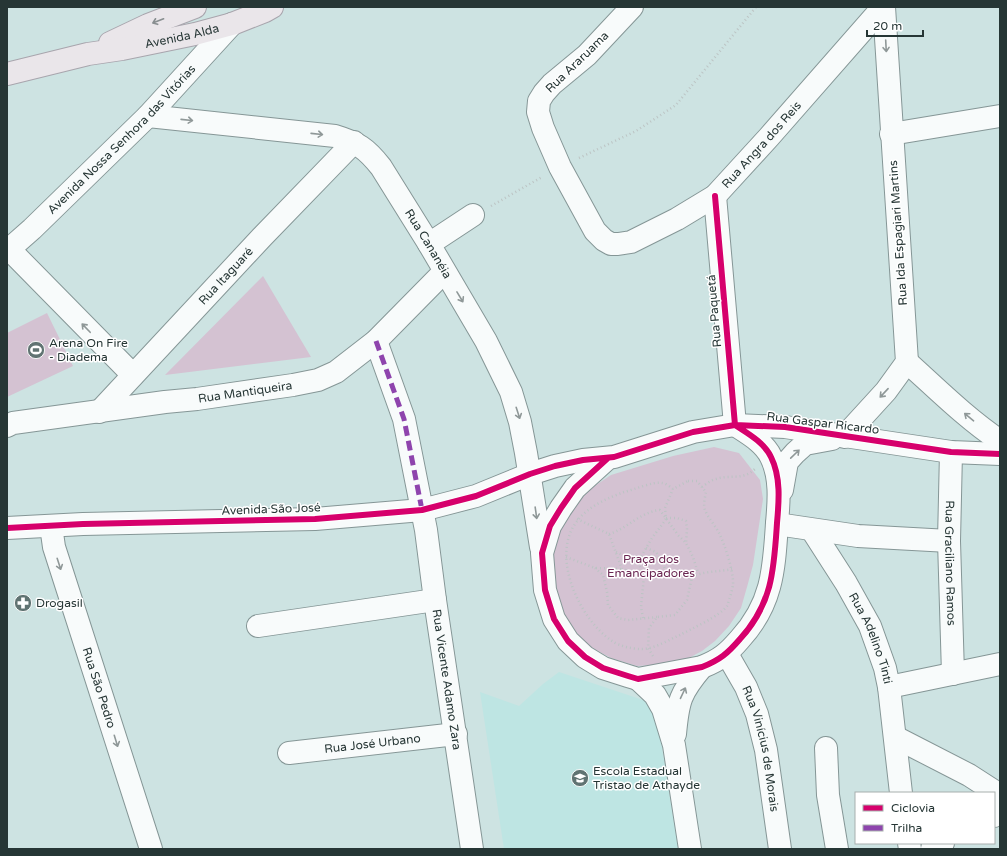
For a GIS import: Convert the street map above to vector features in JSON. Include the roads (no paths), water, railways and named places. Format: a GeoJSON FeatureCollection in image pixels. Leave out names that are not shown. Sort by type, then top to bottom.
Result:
{"type":"FeatureCollection","features":[{"type":"Feature","properties":{"kind":"main road","name":"Avenida Alda"},"geometry":{"type":"LineString","coordinates":[[88,54],[148,25],[195,7]]}},
{"type":"Feature","properties":{"kind":"main road"},"geometry":{"type":"LineString","coordinates":[[232,24],[266,8]]}},
{"type":"Feature","properties":{"kind":"main road","name":"Avenida Alda"},"geometry":{"type":"LineString","coordinates":[[7,74],[88,54],[122,49],[195,34],[232,24]]}},
{"type":"Feature","properties":{"kind":"street","name":"Rua Araruama"},"geometry":{"type":"LineString","coordinates":[[560,167],[543,128],[538,112],[539,101],[552,84],[587,55],[632,7]]}},
{"type":"Feature","properties":{"kind":"street","name":"Rua Angra dos Reis"},"geometry":{"type":"LineString","coordinates":[[560,167],[595,231],[610,244],[630,242],[678,219],[715,196],[883,7]]}},
{"type":"Feature","properties":{"kind":"street","name":"Rua Ida Espagiari Martins"},"geometry":{"type":"LineString","coordinates":[[883,7],[907,362]]}},
{"type":"Feature","properties":{"kind":"street","name":"Avenida Nossa Senhora das Vitórias"},"geometry":{"type":"LineString","coordinates":[[8,251],[148,116],[232,24]]}},
{"type":"Feature","properties":{"kind":"street","name":"Rua Cananéia"},"geometry":{"type":"LineString","coordinates":[[148,116],[335,136],[354,142],[366,150],[381,167],[429,244],[444,272],[486,341],[511,392],[520,422],[530,474],[542,553],[545,590],[554,619],[568,641],[585,657],[604,668],[638,679]]}},
{"type":"Feature","properties":{"kind":"street"},"geometry":{"type":"LineString","coordinates":[[891,134],[1000,116]]}},
{"type":"Feature","properties":{"kind":"street","name":"Rua Itaguaré"},"geometry":{"type":"LineString","coordinates":[[99,412],[262,237],[354,142]]}},
{"type":"Feature","properties":{"kind":"street","name":"Rua Paquetá"},"geometry":{"type":"LineString","coordinates":[[715,196],[735,425]]}},
{"type":"Feature","properties":{"kind":"street"},"geometry":{"type":"LineString","coordinates":[[429,244],[473,215]]}},
{"type":"Feature","properties":{"kind":"street"},"geometry":{"type":"LineString","coordinates":[[8,251],[133,375]]}},
{"type":"Feature","properties":{"kind":"street","name":"Rua Mantiqueira"},"geometry":{"type":"LineString","coordinates":[[9,424],[197,400],[318,380],[336,372],[376,340],[444,272]]}},
{"type":"Feature","properties":{"kind":"street","name":"Rua Vicente Adamo Zara"},"geometry":{"type":"LineString","coordinates":[[376,340],[404,419],[426,530],[472,849]]}},
{"type":"Feature","properties":{"kind":"street"},"geometry":{"type":"LineString","coordinates":[[844,437],[886,391],[907,362],[951,402],[1000,441]]}},
{"type":"Feature","properties":{"kind":"street"},"geometry":{"type":"LineString","coordinates":[[638,679],[702,667],[727,654],[747,631],[759,614],[766,598],[771,582],[776,551],[779,503],[777,476],[771,456],[757,440],[735,425]]}},
{"type":"Feature","properties":{"kind":"street","name":"Rua Gaspar Ricardo"},"geometry":{"type":"LineString","coordinates":[[530,474],[555,466],[583,460],[608,458],[693,432],[735,425],[784,427],[951,452],[1000,454]]}},
{"type":"Feature","properties":{"kind":"street","name":"Rua Gaspar Ricardo"},"geometry":{"type":"LineString","coordinates":[[779,503],[783,489],[787,462],[795,453],[805,444],[844,437]]}},
{"type":"Feature","properties":{"kind":"street","name":"Rua Graciliano Ramos"},"geometry":{"type":"LineString","coordinates":[[951,452],[949,541],[953,674]]}},
{"type":"Feature","properties":{"kind":"street"},"geometry":{"type":"LineString","coordinates":[[542,553],[550,526],[561,508],[575,488],[608,458]]}},
{"type":"Feature","properties":{"kind":"street","name":"Avenida São José"},"geometry":{"type":"LineString","coordinates":[[7,528],[83,524],[315,519],[422,510],[476,496],[530,474]]}},
{"type":"Feature","properties":{"kind":"street"},"geometry":{"type":"LineString","coordinates":[[777,524],[858,536],[949,541]]}},
{"type":"Feature","properties":{"kind":"street","name":"Rua São Pedro"},"geometry":{"type":"LineString","coordinates":[[51,526],[54,547],[151,849]]}},
{"type":"Feature","properties":{"kind":"street","name":"Rua Adelino Tinti"},"geometry":{"type":"LineString","coordinates":[[812,530],[846,583],[870,626],[885,668],[889,687],[901,792]]}},
{"type":"Feature","properties":{"kind":"street"},"geometry":{"type":"LineString","coordinates":[[258,626],[435,600]]}},
{"type":"Feature","properties":{"kind":"street","name":"Rua Vinícius de Morais"},"geometry":{"type":"LineString","coordinates":[[727,654],[746,687],[757,714],[766,750],[780,849]]}},
{"type":"Feature","properties":{"kind":"street"},"geometry":{"type":"LineString","coordinates":[[889,687],[1000,664]]}},
{"type":"Feature","properties":{"kind":"street"},"geometry":{"type":"LineString","coordinates":[[674,745],[678,706],[689,682],[702,667]]}},
{"type":"Feature","properties":{"kind":"street"},"geometry":{"type":"LineString","coordinates":[[638,679],[655,695],[664,709],[674,745],[690,849]]}},
{"type":"Feature","properties":{"kind":"street","name":"Rua José Urbano"},"geometry":{"type":"LineString","coordinates":[[289,753],[456,734]]}},
{"type":"Feature","properties":{"kind":"street"},"geometry":{"type":"LineString","coordinates":[[895,738],[969,775],[1000,795]]}},
{"type":"Feature","properties":{"kind":"street"},"geometry":{"type":"LineString","coordinates":[[826,748],[828,795],[837,849]]}},
{"type":"Feature","properties":{"kind":"street"},"geometry":{"type":"LineString","coordinates":[[932,849],[941,844]]}},
{"type":"Feature","properties":{"kind":"place","name":"Arena On Fire - Diadema"},"geometry":{"type":"Point","coordinates":[36,350]}},
{"type":"Feature","properties":{"kind":"place","name":"Drogasil"},"geometry":{"type":"Point","coordinates":[23,603]}},
{"type":"Feature","properties":{"kind":"place","name":"Escola Estadual Tristao de Athayde"},"geometry":{"type":"Point","coordinates":[580,778]}},
{"type":"Feature","properties":{"kind":"park label","name":"Praça dos Emancipadores"},"geometry":{"type":"Point","coordinates":[651,566]}}]}
